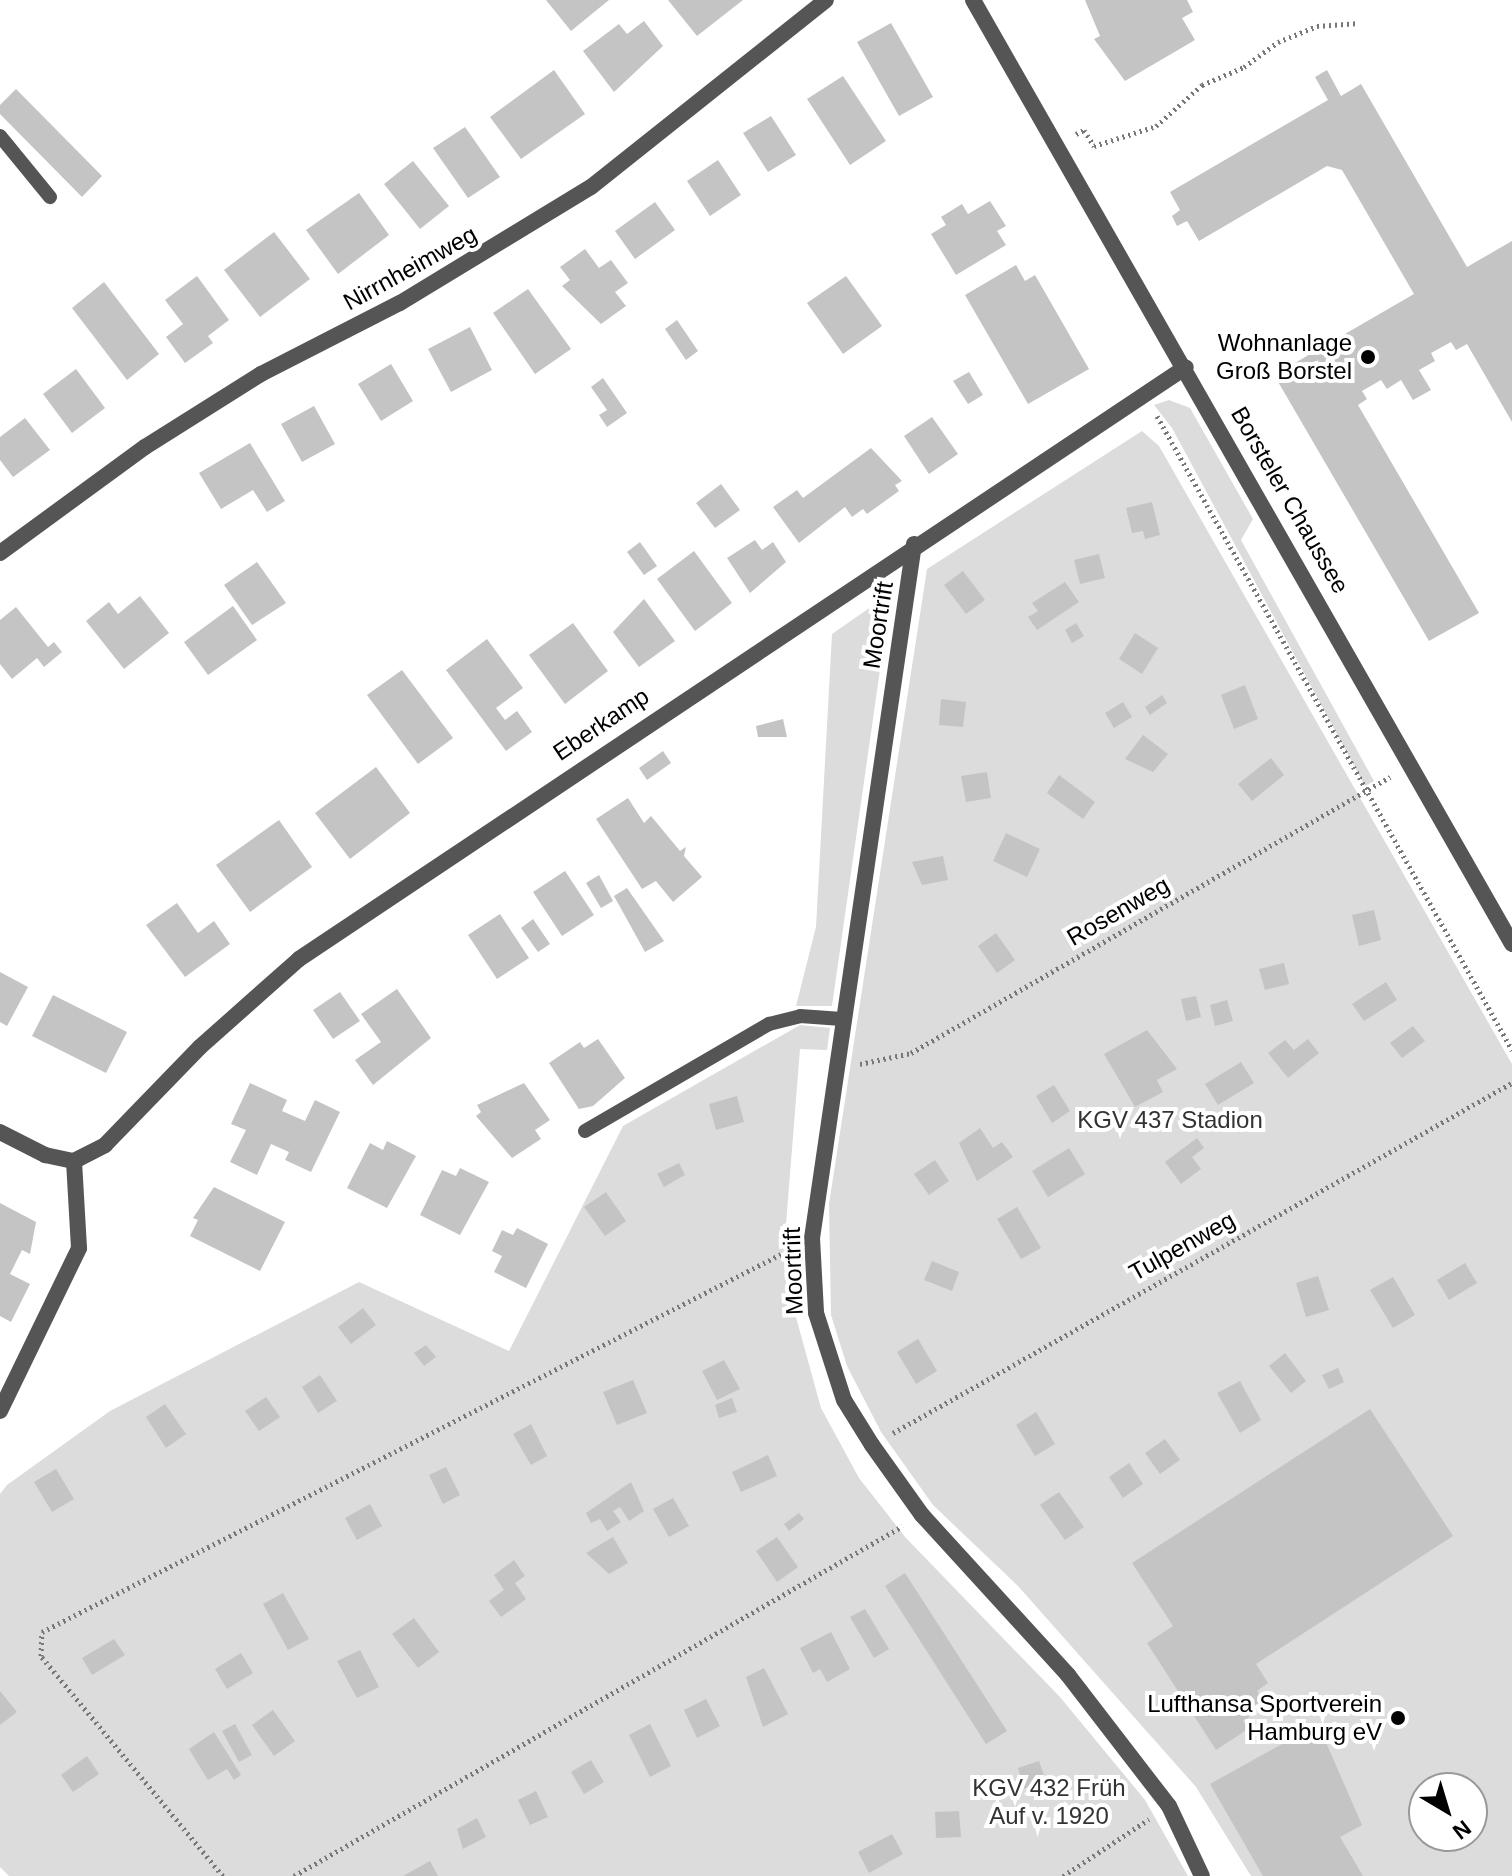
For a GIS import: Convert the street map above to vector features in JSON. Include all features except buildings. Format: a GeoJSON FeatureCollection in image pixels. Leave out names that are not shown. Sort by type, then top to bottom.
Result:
{"type":"FeatureCollection","features":[{"type":"Feature","properties":{"kind":"street","name":"Nirrnheimweg"},"geometry":{"type":"LineString","coordinates":[[0,553],[248,382],[400,303],[591,187],[826,0]]}},
{"type":"Feature","properties":{"kind":"street","name":"Borsteler Chaussee"},"geometry":{"type":"LineString","coordinates":[[973,0],[1186,367],[1512,944]]}},
{"type":"Feature","properties":{"kind":"street","name":"Eberkamp"},"geometry":{"type":"LineString","coordinates":[[74,1161],[105,1145],[200,1047],[299,959],[914,544],[1186,367]]}},
{"type":"Feature","properties":{"kind":"street","name":"Moortrift"},"geometry":{"type":"LineString","coordinates":[[914,544],[835,1065],[812,1238],[824,1349],[844,1400],[922,1515],[1068,1675],[1169,1806],[1202,1876]]}},
{"type":"Feature","properties":{"kind":"street"},"geometry":{"type":"LineString","coordinates":[[0,1132],[45,1155],[74,1161],[79,1248],[0,1411]]}},
{"type":"Feature","properties":{"kind":"lane"},"geometry":{"type":"LineString","coordinates":[[0,136],[50,197]]}},
{"type":"Feature","properties":{"kind":"lane"},"geometry":{"type":"LineString","coordinates":[[585,1131],[769,1024],[800,1016],[842,1019]]}},
{"type":"Feature","properties":{"kind":"path"},"geometry":{"type":"LineString","coordinates":[[1058,145],[1084,130],[1094,146],[1156,126],[1202,85],[1244,67],[1278,42],[1317,26],[1356,23]]}},
{"type":"Feature","properties":{"kind":"path"},"geometry":{"type":"LineString","coordinates":[[1141,396],[1168,431],[1363,793],[1512,1050]]}},
{"type":"Feature","properties":{"kind":"path","name":"Rosenweg"},"geometry":{"type":"LineString","coordinates":[[835,1065],[881,1064],[911,1053],[1412,764]]}},
{"type":"Feature","properties":{"kind":"path","name":"Tulpenweg"},"geometry":{"type":"LineString","coordinates":[[872,1445],[1512,1083]]}},
{"type":"Feature","properties":{"kind":"path"},"geometry":{"type":"LineString","coordinates":[[223,1876],[41,1656],[42,1632],[812,1238]]}},
{"type":"Feature","properties":{"kind":"path"},"geometry":{"type":"LineString","coordinates":[[294,1876],[922,1515]]}},
{"type":"Feature","properties":{"kind":"path"},"geometry":{"type":"LineString","coordinates":[[1063,1876],[1169,1806]]}},
{"type":"Feature","properties":{"kind":"green space"},"geometry":{"type":"Polygon","coordinates":[[[1169,400],[1190,408],[1253,519],[1241,540],[1374,781],[1365,786],[1172,428],[1154,405],[1169,400]]]}},
{"type":"Feature","properties":{"kind":"green space","name":"KGV 437 Stadion"},"geometry":{"type":"Polygon","coordinates":[[[1142,431],[1159,446],[1512,1064],[1512,1876],[1251,1876],[1196,1787],[1018,1586],[933,1505],[881,1432],[847,1366],[831,1315],[829,1204],[927,569],[1142,431]]]}},
{"type":"Feature","properties":{"kind":"green space"},"geometry":{"type":"Polygon","coordinates":[[[891,593],[832,1006],[796,1006],[816,927],[832,634],[891,593]]]}},
{"type":"Feature","properties":{"kind":"green space","name":"KGV 432 Früh Auf v. 1920"},"geometry":{"type":"Polygon","coordinates":[[[800,1025],[830,1028],[827,1050],[800,1049],[786,1224],[786,1281],[821,1408],[859,1478],[906,1538],[1060,1697],[1145,1800],[1188,1876],[9,1876],[0,1867],[0,1494],[7,1485],[110,1411],[359,1282],[509,1351],[623,1126],[800,1025]]]}},
{"type":"Feature","properties":{"kind":"place","name":"Wohnanlage Groß Borstel"},"geometry":{"type":"Point","coordinates":[1368,357]}},
{"type":"Feature","properties":{"kind":"place","name":"Lufthansa Sportverein Hamburg eV"},"geometry":{"type":"Point","coordinates":[1398,1718]}}]}
